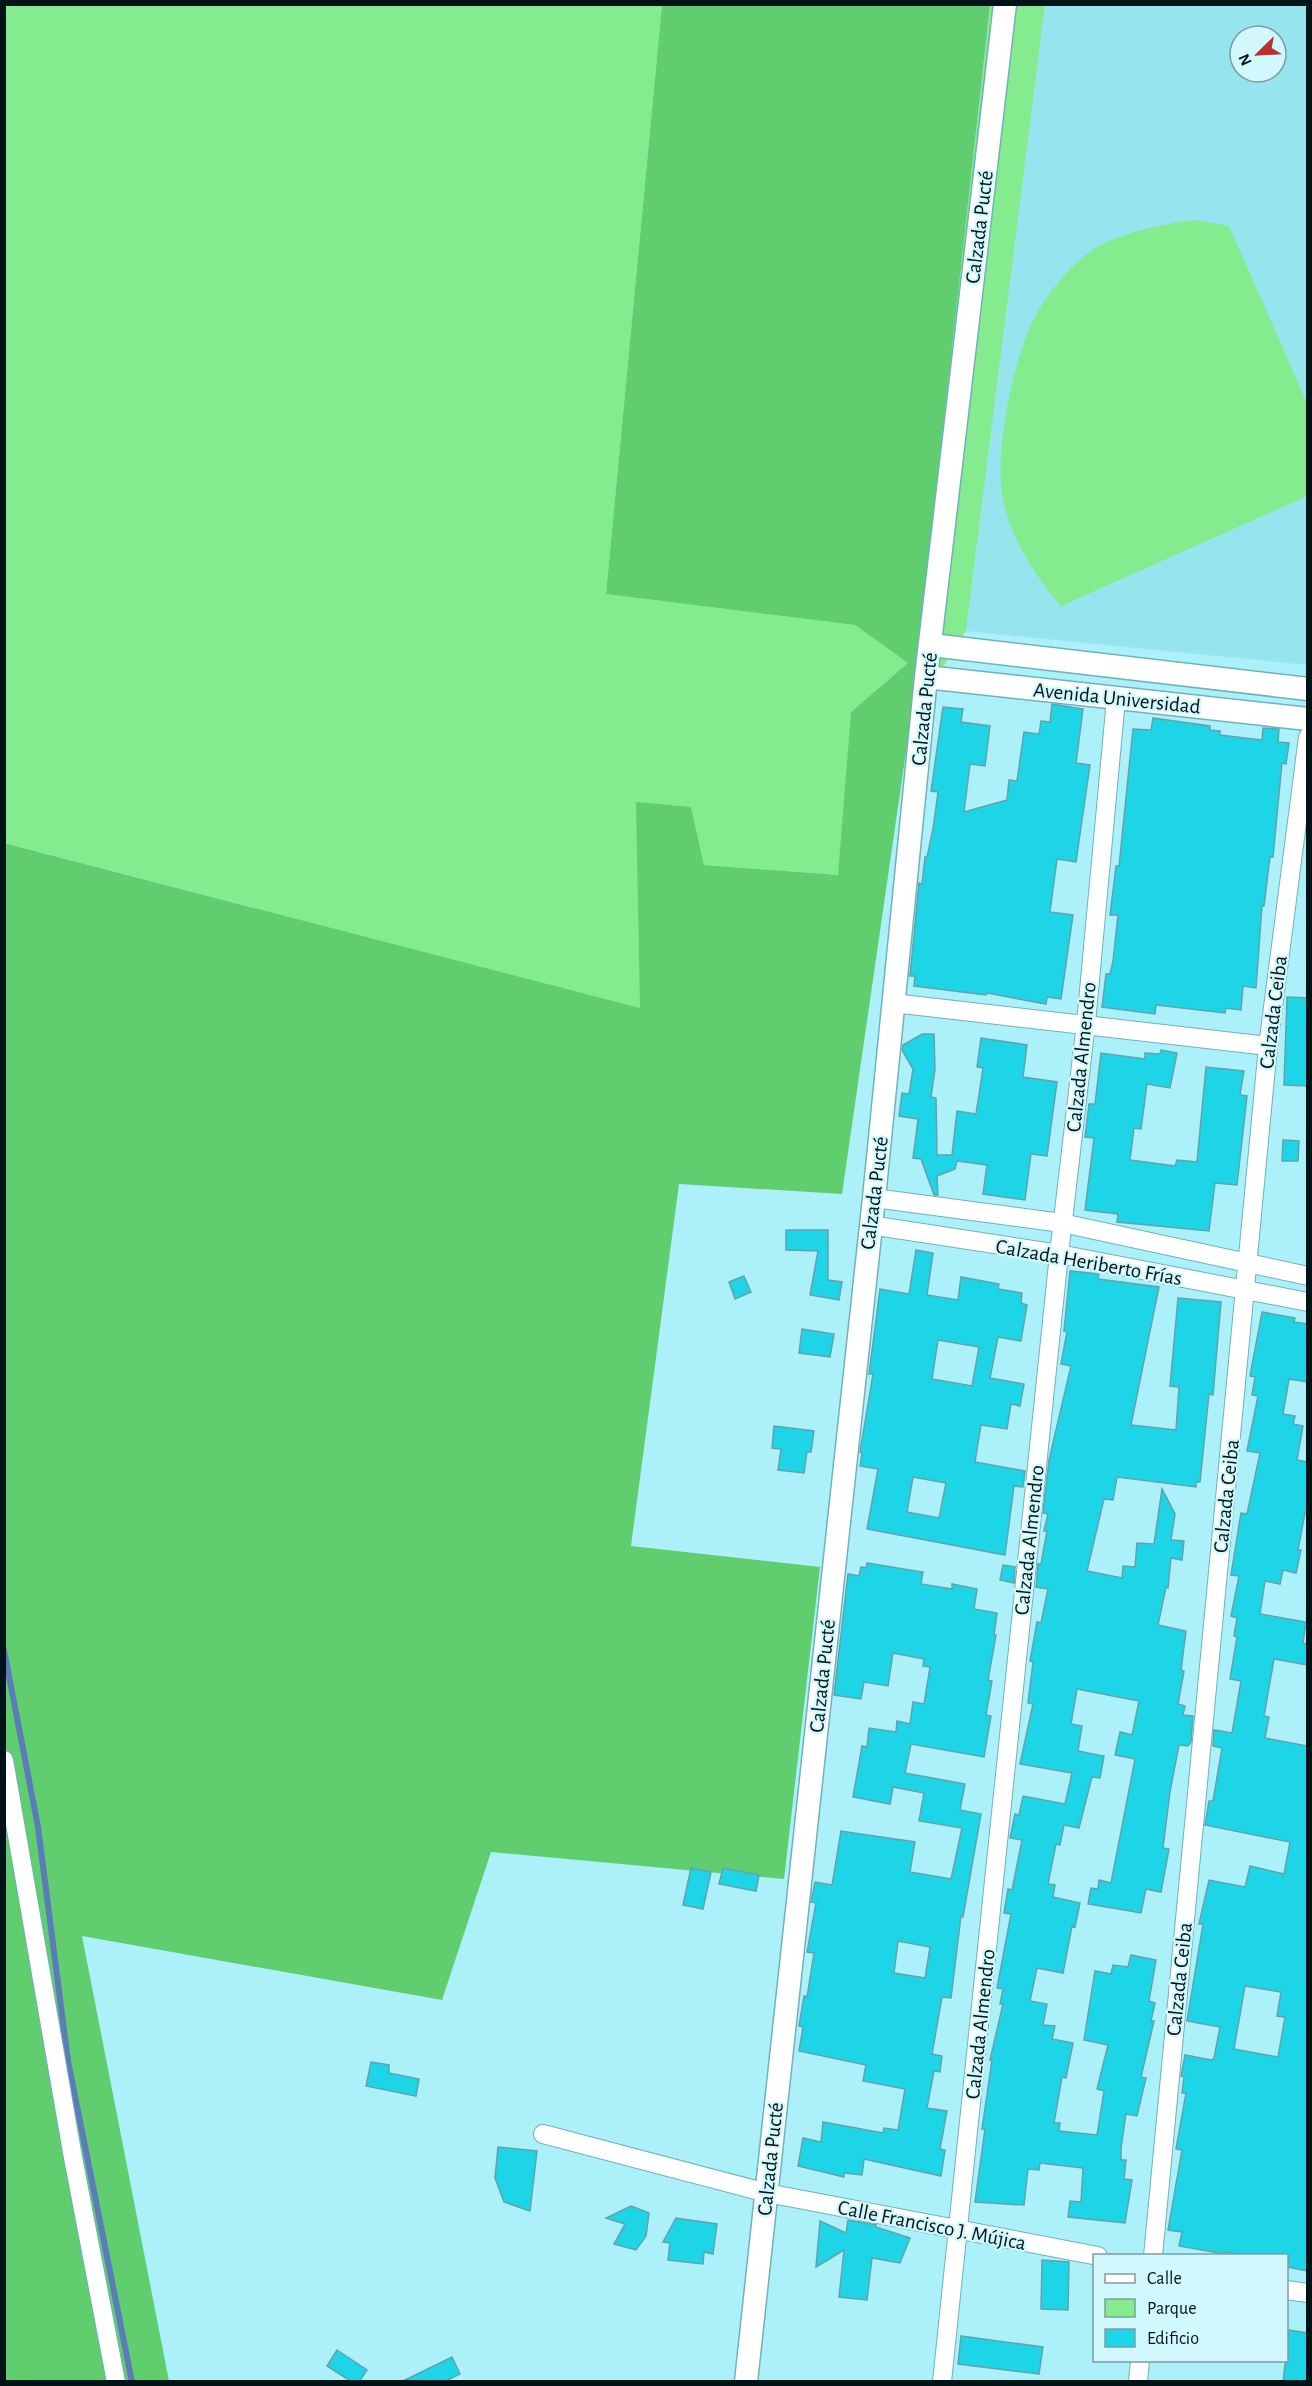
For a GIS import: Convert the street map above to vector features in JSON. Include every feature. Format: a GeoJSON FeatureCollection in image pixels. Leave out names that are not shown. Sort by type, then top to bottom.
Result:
{"type":"FeatureCollection","features":[{"type":"Feature","properties":{"kind":"street","name":"Calzada Pucté"},"geometry":{"type":"LineString","coordinates":[[746,2382],[874,1198],[926,677],[1005,4]]}},
{"type":"Feature","properties":{"kind":"street","name":"Avenida Universidad"},"geometry":{"type":"LineString","coordinates":[[931,645],[1308,689]]}},
{"type":"Feature","properties":{"kind":"street","name":"Avenida Universidad"},"geometry":{"type":"LineString","coordinates":[[926,677],[1308,719]]}},
{"type":"Feature","properties":{"kind":"street","name":"Calzada Almendro"},"geometry":{"type":"LineString","coordinates":[[942,2382],[1062,1222],[1086,1023],[1116,699]]}},
{"type":"Feature","properties":{"kind":"street","name":"Calzada Ceiba"},"geometry":{"type":"LineString","coordinates":[[1153,2254],[1268,1046],[1308,737]]}},
{"type":"Feature","properties":{"kind":"street"},"geometry":{"type":"LineString","coordinates":[[893,1003],[1086,1023],[1268,1046]]}},
{"type":"Feature","properties":{"kind":"street","name":"Calzada Heriberto Frías"},"geometry":{"type":"LineString","coordinates":[[874,1198],[1062,1222],[1248,1265],[1308,1276]]}},
{"type":"Feature","properties":{"kind":"street","name":"Calzada Heriberto Frías"},"geometry":{"type":"LineString","coordinates":[[870,1225],[1059,1254],[1246,1292],[1308,1302]]}},
{"type":"Feature","properties":{"kind":"street"},"geometry":{"type":"LineString","coordinates":[[4,1760],[72,2152],[116,2382]]}},
{"type":"Feature","properties":{"kind":"street","name":"Calle Francisco J. Mújica"},"geometry":{"type":"LineString","coordinates":[[543,2134],[767,2193],[1093,2255]]}},
{"type":"Feature","properties":{"kind":"street"},"geometry":{"type":"LineString","coordinates":[[1288,2290],[1308,2294]]}},
{"type":"Feature","properties":{"kind":"street"},"geometry":{"type":"LineString","coordinates":[[1138,2382],[1140,2362]]}},
{"type":"Feature","properties":{"kind":"shaded area"},"geometry":{"type":"Polygon","coordinates":[[[1045,5],[1307,5],[1307,665],[966,631],[1045,5]]]}},
{"type":"Feature","properties":{"kind":"green space"},"geometry":{"type":"Polygon","coordinates":[[[4,5],[662,5],[606,594],[855,625],[908,663],[851,712],[839,875],[704,865],[691,807],[640,1008],[5,843],[4,5]]]}},
{"type":"Feature","properties":{"kind":"green space"},"geometry":{"type":"Polygon","coordinates":[[[662,5],[990,5],[911,717],[842,1194],[679,1184],[631,1546],[820,1567],[784,1879],[491,1852],[442,2000],[82,1936],[169,2381],[5,2381],[4,843],[640,1008],[636,802],[691,807],[704,865],[838,875],[851,712],[908,663],[855,625],[606,594],[662,5]]]}},
{"type":"Feature","properties":{"kind":"green space"},"geometry":{"type":"Polygon","coordinates":[[[990,5],[1045,5],[966,631],[911,717],[990,5]]]}},
{"type":"Feature","properties":{"kind":"green space"},"geometry":{"type":"Polygon","coordinates":[[[1195,220],[1229,226],[1307,403],[1307,496],[1061,606],[1034,571],[1020,546],[1004,504],[1001,484],[1003,435],[1012,382],[1019,357],[1035,317],[1045,300],[1072,267],[1087,254],[1109,241],[1138,231],[1195,220]]]}},
{"type":"Feature","properties":{"kind":"building"},"geometry":{"type":"Polygon","coordinates":[[[1052,704],[1083,709],[1076,763],[1090,765],[1076,862],[1057,859],[1050,912],[1073,915],[1061,999],[1047,997],[1046,1004],[987,993],[986,995],[914,986],[915,976],[910,976],[919,883],[922,884],[925,857],[927,857],[933,829],[938,792],[931,791],[943,707],[963,709],[961,722],[990,726],[985,766],[970,764],[964,812],[1007,800],[1009,780],[1017,781],[1024,732],[1039,734],[1041,721],[1050,722],[1052,704]]]}},
{"type":"Feature","properties":{"kind":"building"},"geometry":{"type":"Polygon","coordinates":[[[1153,718],[1210,726],[1210,730],[1220,731],[1220,735],[1262,740],[1263,728],[1279,729],[1278,742],[1289,743],[1286,764],[1282,763],[1273,857],[1270,857],[1264,906],[1262,906],[1256,988],[1243,986],[1241,1010],[1226,1008],[1225,1013],[1156,1005],[1155,1014],[1102,1007],[1106,974],[1110,974],[1113,961],[1118,915],[1110,915],[1116,866],[1119,866],[1133,729],[1151,730],[1153,718]]]}},
{"type":"Feature","properties":{"kind":"building"},"geometry":{"type":"Polygon","coordinates":[[[1287,997],[1308,998],[1308,1086],[1284,1085],[1287,997]]]}},
{"type":"Feature","properties":{"kind":"building"},"geometry":{"type":"Polygon","coordinates":[[[922,1034],[934,1034],[935,1069],[931,1097],[936,1098],[937,1155],[952,1155],[957,1111],[976,1114],[983,1068],[977,1067],[981,1038],[1027,1045],[1023,1077],[1057,1082],[1047,1156],[1031,1154],[1025,1200],[983,1194],[987,1165],[957,1161],[955,1169],[937,1176],[938,1195],[934,1195],[921,1159],[913,1158],[918,1119],[899,1116],[902,1093],[909,1094],[913,1069],[902,1050],[903,1045],[922,1034]]]}},
{"type":"Feature","properties":{"kind":"building"},"geometry":{"type":"Polygon","coordinates":[[[1161,1050],[1177,1053],[1170,1088],[1147,1084],[1141,1129],[1134,1128],[1130,1160],[1175,1166],[1177,1160],[1197,1162],[1206,1067],[1244,1071],[1240,1095],[1247,1096],[1237,1185],[1215,1183],[1209,1231],[1117,1222],[1118,1214],[1085,1210],[1094,1138],[1085,1137],[1089,1104],[1095,1104],[1101,1053],[1145,1059],[1145,1053],[1160,1054],[1161,1050]]]}},
{"type":"Feature","properties":{"kind":"building"},"geometry":{"type":"Polygon","coordinates":[[[1283,1140],[1299,1141],[1298,1161],[1282,1161],[1283,1140]]]}},
{"type":"Feature","properties":{"kind":"building"},"geometry":{"type":"Polygon","coordinates":[[[786,1230],[828,1230],[828,1280],[842,1282],[839,1300],[810,1295],[818,1251],[786,1250],[786,1230]]]}},
{"type":"Feature","properties":{"kind":"building"},"geometry":{"type":"Polygon","coordinates":[[[916,1250],[933,1253],[927,1295],[958,1300],[961,1277],[999,1284],[998,1289],[1022,1293],[1021,1303],[1027,1305],[1021,1341],[998,1337],[990,1378],[1024,1384],[1020,1406],[1011,1404],[1007,1429],[981,1425],[975,1462],[1025,1471],[1023,1487],[1014,1486],[1005,1555],[867,1529],[878,1469],[860,1466],[862,1453],[860,1452],[873,1374],[869,1374],[880,1289],[909,1294],[916,1250]],[[938,1340],[932,1379],[972,1386],[979,1347],[938,1340]],[[913,1477],[907,1512],[939,1518],[946,1483],[913,1477]]]}},
{"type":"Feature","properties":{"kind":"building"},"geometry":{"type":"Polygon","coordinates":[[[1070,1271],[1099,1274],[1098,1279],[1159,1287],[1131,1425],[1176,1430],[1179,1387],[1170,1386],[1178,1298],[1221,1302],[1213,1395],[1209,1394],[1200,1482],[1196,1482],[1196,1487],[1117,1477],[1113,1500],[1104,1499],[1087,1571],[1122,1578],[1123,1566],[1135,1567],[1137,1543],[1154,1544],[1162,1489],[1175,1514],[1171,1540],[1184,1541],[1182,1560],[1171,1558],[1168,1588],[1166,1587],[1158,1625],[1186,1631],[1181,1670],[1184,1671],[1178,1704],[1185,1706],[1183,1715],[1193,1716],[1191,1742],[1188,1746],[1179,1745],[1170,1792],[1163,1848],[1169,1849],[1161,1892],[1146,1889],[1141,1913],[1088,1904],[1091,1888],[1098,1889],[1099,1880],[1111,1883],[1135,1759],[1115,1755],[1120,1732],[1132,1735],[1139,1701],[1077,1689],[1071,1724],[1082,1726],[1078,1751],[1104,1756],[1100,1778],[1092,1777],[1079,1828],[1064,1825],[1060,1845],[1056,1844],[1048,1884],[1055,1885],[1053,1897],[1080,1903],[1075,1927],[1072,1926],[1063,1973],[1037,1968],[1030,2001],[1047,2004],[1043,2025],[1055,2026],[1052,2039],[1073,2043],[1066,2078],[1062,2077],[1054,2123],[1060,2123],[1059,2131],[1097,2135],[1104,2091],[1097,2089],[1108,2045],[1084,2040],[1095,1971],[1111,1974],[1113,1965],[1128,1967],[1131,1955],[1156,1960],[1149,2001],[1155,2003],[1151,2021],[1154,2021],[1141,2077],[1146,2078],[1137,2116],[1126,2114],[1121,2148],[1121,2160],[1126,2160],[1124,2179],[1132,2180],[1125,2223],[1068,2217],[1070,2201],[1081,2202],[1083,2168],[1040,2163],[1039,2170],[1028,2169],[1024,2205],[975,2202],[985,2129],[982,2129],[992,2060],[990,2060],[1003,2004],[1000,2004],[1003,1989],[997,1988],[1011,1914],[1004,1913],[1008,1889],[1012,1890],[1022,1840],[1010,1838],[1015,1814],[1019,1815],[1023,1796],[1065,1804],[1072,1773],[1020,1764],[1033,1704],[1028,1703],[1033,1662],[1030,1661],[1037,1622],[1041,1623],[1048,1589],[1036,1587],[1038,1564],[1041,1564],[1047,1531],[1044,1531],[1048,1514],[1043,1513],[1049,1460],[1071,1366],[1061,1364],[1067,1332],[1064,1331],[1070,1271]]]}},
{"type":"Feature","properties":{"kind":"building"},"geometry":{"type":"Polygon","coordinates":[[[744,1276],[751,1292],[735,1299],[729,1282],[744,1276]]]}},
{"type":"Feature","properties":{"kind":"building"},"geometry":{"type":"Polygon","coordinates":[[[1262,1312],[1295,1318],[1294,1322],[1308,1324],[1308,1382],[1289,1379],[1283,1414],[1295,1416],[1293,1424],[1303,1426],[1297,1460],[1308,1462],[1308,1513],[1305,1513],[1296,1573],[1283,1570],[1280,1584],[1265,1581],[1260,1614],[1306,1622],[1303,1643],[1308,1644],[1308,1665],[1274,1659],[1264,1716],[1269,1717],[1265,1738],[1308,1746],[1308,2271],[1288,2267],[1288,2254],[1225,2252],[1225,2254],[1179,2246],[1182,2232],[1168,2230],[1182,2150],[1176,2149],[1186,2093],[1182,2093],[1184,2077],[1181,2076],[1185,2055],[1211,2060],[1214,2058],[1220,2027],[1187,2021],[1203,1924],[1199,1924],[1209,1880],[1245,1887],[1250,1866],[1284,1874],[1290,1842],[1205,1825],[1209,1801],[1213,1801],[1222,1748],[1213,1746],[1214,1730],[1232,1733],[1241,1681],[1230,1679],[1237,1637],[1234,1636],[1237,1618],[1231,1616],[1239,1576],[1231,1575],[1241,1513],[1247,1514],[1260,1453],[1247,1451],[1258,1396],[1252,1395],[1255,1377],[1250,1376],[1262,1312]],[[1245,1986],[1234,2049],[1278,2057],[1285,2017],[1277,2016],[1281,1992],[1245,1986]]]}},
{"type":"Feature","properties":{"kind":"building"},"geometry":{"type":"Polygon","coordinates":[[[802,1329],[834,1334],[830,1357],[799,1353],[802,1329]]]}},
{"type":"Feature","properties":{"kind":"building"},"geometry":{"type":"Polygon","coordinates":[[[774,1426],[814,1431],[811,1452],[807,1452],[804,1473],[778,1470],[781,1449],[772,1448],[774,1426]]]}},
{"type":"Feature","properties":{"kind":"building"},"geometry":{"type":"Polygon","coordinates":[[[867,1563],[923,1572],[921,1584],[952,1589],[952,1584],[977,1589],[974,1609],[997,1613],[994,1635],[996,1635],[988,1680],[992,1681],[986,1715],[991,1716],[984,1757],[911,1744],[905,1773],[965,1784],[960,1810],[981,1814],[963,1917],[961,1916],[951,1998],[942,1997],[932,2054],[942,2056],[940,2072],[934,2071],[927,2108],[947,2111],[940,2149],[945,2150],[941,2176],[864,2159],[862,2175],[844,2173],[844,2177],[798,2166],[803,2138],[821,2142],[823,2122],[883,2133],[884,2128],[898,2130],[905,2089],[863,2081],[866,2065],[799,2051],[803,2027],[799,2026],[804,1996],[807,1997],[814,1953],[807,1952],[816,1903],[811,1902],[815,1882],[832,1885],[841,1831],[915,1842],[910,1872],[951,1879],[962,1828],[919,1821],[924,1793],[893,1787],[890,1804],[853,1797],[862,1746],[867,1747],[869,1728],[896,1732],[897,1721],[910,1724],[913,1702],[924,1704],[930,1667],[923,1666],[924,1659],[893,1653],[888,1686],[864,1682],[861,1699],[834,1695],[848,1574],[859,1576],[861,1567],[866,1568],[867,1563]],[[898,1941],[894,1973],[925,1978],[930,1947],[898,1941]]]}},
{"type":"Feature","properties":{"kind":"building"},"geometry":{"type":"Polygon","coordinates":[[[1003,1565],[1015,1567],[1014,1583],[1000,1580],[1003,1565]]]}},
{"type":"Feature","properties":{"kind":"building"},"geometry":{"type":"Polygon","coordinates":[[[691,1868],[711,1872],[703,1909],[683,1905],[691,1868]]]}},
{"type":"Feature","properties":{"kind":"building"},"geometry":{"type":"Polygon","coordinates":[[[723,1868],[759,1875],[756,1891],[719,1884],[723,1868]]]}},
{"type":"Feature","properties":{"kind":"building"},"geometry":{"type":"Polygon","coordinates":[[[371,2062],[389,2065],[389,2073],[419,2079],[416,2096],[366,2086],[371,2062]]]}},
{"type":"Feature","properties":{"kind":"building"},"geometry":{"type":"Polygon","coordinates":[[[498,2147],[537,2151],[530,2211],[504,2202],[495,2178],[498,2147]]]}},
{"type":"Feature","properties":{"kind":"building"},"geometry":{"type":"Polygon","coordinates":[[[631,2206],[649,2213],[646,2236],[636,2250],[614,2244],[625,2224],[606,2218],[631,2206]]]}},
{"type":"Feature","properties":{"kind":"building"},"geometry":{"type":"Polygon","coordinates":[[[676,2218],[717,2224],[713,2254],[704,2252],[703,2264],[668,2260],[670,2243],[663,2242],[676,2218]]]}},
{"type":"Feature","properties":{"kind":"building"},"geometry":{"type":"Polygon","coordinates":[[[848,2220],[876,2225],[876,2227],[910,2238],[900,2263],[872,2258],[867,2300],[839,2297],[844,2250],[816,2267],[820,2221],[846,2233],[848,2220]]]}},
{"type":"Feature","properties":{"kind":"building"},"geometry":{"type":"Polygon","coordinates":[[[1042,2260],[1069,2262],[1068,2310],[1041,2309],[1042,2260]]]}},
{"type":"Feature","properties":{"kind":"building"},"geometry":{"type":"Polygon","coordinates":[[[1289,2330],[1308,2333],[1308,2382],[1283,2382],[1285,2362],[1288,2362],[1289,2330]]]}},
{"type":"Feature","properties":{"kind":"building"},"geometry":{"type":"Polygon","coordinates":[[[961,2336],[1043,2347],[1039,2374],[958,2364],[961,2336]]]}},
{"type":"Feature","properties":{"kind":"building"},"geometry":{"type":"Polygon","coordinates":[[[337,2350],[367,2370],[359,2382],[352,2382],[327,2366],[337,2350]]]}},
{"type":"Feature","properties":{"kind":"building"},"geometry":{"type":"Polygon","coordinates":[[[452,2357],[460,2374],[444,2382],[401,2382],[452,2357]]]}},
{"type":"Feature","properties":{"kind":"waterway"},"geometry":{"type":"LineString","coordinates":[[4,1650],[38,1827],[68,2061],[132,2382]]}}]}
